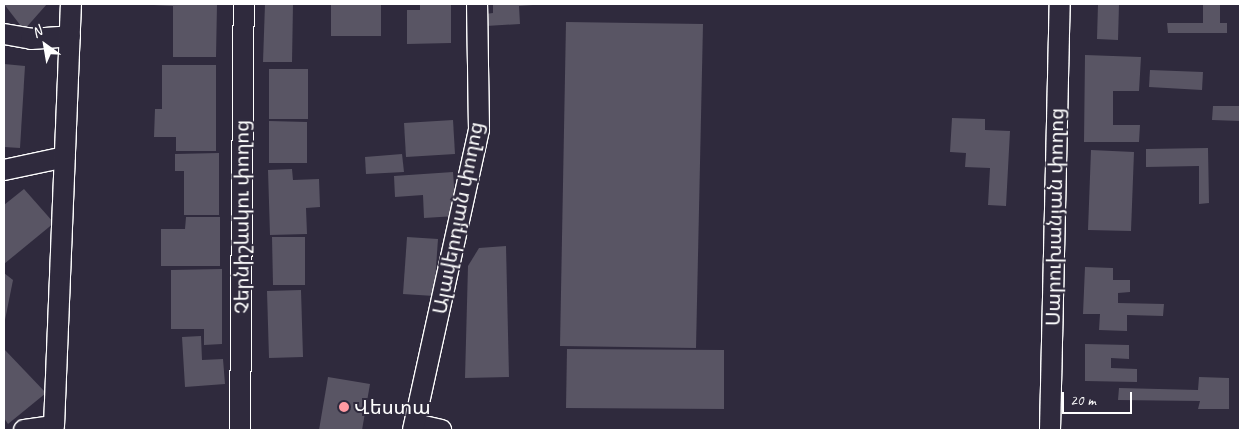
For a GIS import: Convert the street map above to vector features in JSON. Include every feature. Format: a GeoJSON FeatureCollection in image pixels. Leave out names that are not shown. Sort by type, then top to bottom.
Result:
{"type":"FeatureCollection","features":[{"type":"Feature","properties":{"kind":"street"},"geometry":{"type":"LineString","coordinates":[[24,430],[54,426],[71,4]]}},
{"type":"Feature","properties":{"kind":"street","name":"Չերնիշևսկու փողոց"},"geometry":{"type":"LineString","coordinates":[[240,430],[244,4]]}},
{"type":"Feature","properties":{"kind":"street","name":"Ալավերդյան փողոց"},"geometry":{"type":"LineString","coordinates":[[414,427],[479,129],[477,4]]}},
{"type":"Feature","properties":{"kind":"street","name":"Սարուխանյան փողոց"},"geometry":{"type":"LineString","coordinates":[[1050,430],[1060,4]]}},
{"type":"Feature","properties":{"kind":"street"},"geometry":{"type":"LineString","coordinates":[[4,34],[31,40],[70,36]]}},
{"type":"Feature","properties":{"kind":"street"},"geometry":{"type":"LineString","coordinates":[[4,170],[65,157]]}},
{"type":"Feature","properties":{"kind":"street"},"geometry":{"type":"LineString","coordinates":[[414,427],[441,430]]}},
{"type":"Feature","properties":{"kind":"building"},"geometry":{"type":"Polygon","coordinates":[[[4,4],[47,4],[24,30],[4,4]]]}},
{"type":"Feature","properties":{"kind":"building"},"geometry":{"type":"Polygon","coordinates":[[[134,4],[217,4],[216,57],[173,57],[173,6],[134,4]]]}},
{"type":"Feature","properties":{"kind":"building"},"geometry":{"type":"Polygon","coordinates":[[[265,4],[293,4],[292,62],[263,62],[265,4]]]}},
{"type":"Feature","properties":{"kind":"building"},"geometry":{"type":"Polygon","coordinates":[[[331,4],[381,5],[381,36],[331,36],[331,4]]]}},
{"type":"Feature","properties":{"kind":"building"},"geometry":{"type":"Polygon","coordinates":[[[420,4],[451,4],[451,43],[407,44],[407,10],[420,10],[420,4]]]}},
{"type":"Feature","properties":{"kind":"building"},"geometry":{"type":"Polygon","coordinates":[[[493,4],[533,5],[519,6],[520,24],[486,26],[485,14],[493,13],[493,4]]]}},
{"type":"Feature","properties":{"kind":"building"},"geometry":{"type":"Polygon","coordinates":[[[1098,4],[1119,4],[1118,40],[1097,39],[1098,4]]]}},
{"type":"Feature","properties":{"kind":"building"},"geometry":{"type":"Polygon","coordinates":[[[1203,4],[1220,4],[1220,23],[1227,23],[1227,33],[1168,33],[1167,23],[1203,23],[1203,4]]]}},
{"type":"Feature","properties":{"kind":"building"},"geometry":{"type":"Polygon","coordinates":[[[566,22],[703,24],[696,348],[560,346],[566,22]]]}},
{"type":"Feature","properties":{"kind":"building"},"geometry":{"type":"Polygon","coordinates":[[[1085,55],[1141,57],[1139,91],[1113,91],[1113,125],[1140,125],[1139,142],[1084,142],[1085,55]]]}},
{"type":"Feature","properties":{"kind":"building"},"geometry":{"type":"Polygon","coordinates":[[[4,64],[25,66],[20,148],[4,147],[4,64]]]}},
{"type":"Feature","properties":{"kind":"building"},"geometry":{"type":"Polygon","coordinates":[[[162,65],[216,65],[216,151],[176,151],[176,137],[154,137],[155,109],[162,109],[162,65]]]}},
{"type":"Feature","properties":{"kind":"building"},"geometry":{"type":"Polygon","coordinates":[[[269,69],[308,69],[308,119],[269,119],[269,69]]]}},
{"type":"Feature","properties":{"kind":"building"},"geometry":{"type":"Polygon","coordinates":[[[1150,70],[1203,72],[1202,90],[1149,87],[1150,70]]]}},
{"type":"Feature","properties":{"kind":"building"},"geometry":{"type":"Polygon","coordinates":[[[1213,106],[1240,106],[1240,121],[1212,120],[1213,106]]]}},
{"type":"Feature","properties":{"kind":"building"},"geometry":{"type":"Polygon","coordinates":[[[952,118],[985,119],[985,130],[1010,131],[1006,206],[988,205],[990,168],[965,167],[966,153],[950,152],[952,118]]]}},
{"type":"Feature","properties":{"kind":"building"},"geometry":{"type":"Polygon","coordinates":[[[453,120],[455,154],[406,157],[404,123],[453,120]]]}},
{"type":"Feature","properties":{"kind":"building"},"geometry":{"type":"Polygon","coordinates":[[[269,121],[307,122],[307,163],[269,163],[269,121]]]}},
{"type":"Feature","properties":{"kind":"building"},"geometry":{"type":"Polygon","coordinates":[[[1208,148],[1209,203],[1199,204],[1199,166],[1146,167],[1146,149],[1208,148]]]}},
{"type":"Feature","properties":{"kind":"building"},"geometry":{"type":"Polygon","coordinates":[[[1091,150],[1134,152],[1131,231],[1088,230],[1091,150]]]}},
{"type":"Feature","properties":{"kind":"building"},"geometry":{"type":"Polygon","coordinates":[[[219,153],[219,215],[184,215],[184,171],[175,171],[175,154],[219,153]]]}},
{"type":"Feature","properties":{"kind":"building"},"geometry":{"type":"Polygon","coordinates":[[[402,154],[404,172],[366,174],[365,157],[402,154]]]}},
{"type":"Feature","properties":{"kind":"building"},"geometry":{"type":"Polygon","coordinates":[[[292,169],[293,180],[319,179],[320,207],[306,208],[307,234],[270,235],[268,170],[292,169]]]}},
{"type":"Feature","properties":{"kind":"building"},"geometry":{"type":"Polygon","coordinates":[[[453,172],[456,216],[424,218],[423,195],[395,197],[394,176],[453,172]]]}},
{"type":"Feature","properties":{"kind":"building"},"geometry":{"type":"Polygon","coordinates":[[[24,189],[54,223],[4,264],[4,205],[24,189]]]}},
{"type":"Feature","properties":{"kind":"building"},"geometry":{"type":"Polygon","coordinates":[[[186,217],[220,217],[220,266],[161,266],[161,229],[185,229],[186,217]]]}},
{"type":"Feature","properties":{"kind":"building"},"geometry":{"type":"Polygon","coordinates":[[[272,237],[305,237],[305,285],[273,285],[272,237]]]}},
{"type":"Feature","properties":{"kind":"building"},"geometry":{"type":"Polygon","coordinates":[[[407,237],[438,239],[434,296],[403,294],[407,237]]]}},
{"type":"Feature","properties":{"kind":"building"},"geometry":{"type":"Polygon","coordinates":[[[506,246],[509,377],[465,378],[468,266],[479,248],[506,246]]]}},
{"type":"Feature","properties":{"kind":"building"},"geometry":{"type":"Polygon","coordinates":[[[1085,267],[1113,268],[1113,280],[1130,280],[1130,292],[1118,293],[1118,303],[1164,304],[1163,316],[1127,315],[1127,331],[1099,330],[1100,314],[1083,314],[1085,267]]]}},
{"type":"Feature","properties":{"kind":"building"},"geometry":{"type":"Polygon","coordinates":[[[222,269],[222,344],[204,345],[204,329],[171,329],[171,270],[222,269]]]}},
{"type":"Feature","properties":{"kind":"building"},"geometry":{"type":"Polygon","coordinates":[[[4,273],[13,280],[4,325],[4,273]]]}},
{"type":"Feature","properties":{"kind":"building"},"geometry":{"type":"Polygon","coordinates":[[[301,290],[303,357],[269,358],[267,291],[301,290]]]}},
{"type":"Feature","properties":{"kind":"building"},"geometry":{"type":"Polygon","coordinates":[[[201,336],[202,360],[223,359],[225,384],[185,387],[182,337],[201,336]]]}},
{"type":"Feature","properties":{"kind":"building"},"geometry":{"type":"Polygon","coordinates":[[[1085,344],[1129,345],[1129,359],[1111,358],[1111,368],[1137,369],[1137,382],[1085,381],[1085,344]]]}},
{"type":"Feature","properties":{"kind":"building"},"geometry":{"type":"Polygon","coordinates":[[[4,349],[46,393],[8,424],[4,418],[4,349]]]}},
{"type":"Feature","properties":{"kind":"building"},"geometry":{"type":"Polygon","coordinates":[[[567,349],[724,350],[724,409],[566,408],[567,349]]]}},
{"type":"Feature","properties":{"kind":"building","name":"Վեստա"},"geometry":{"type":"Polygon","coordinates":[[[328,377],[370,384],[362,430],[319,430],[328,377]]]}},
{"type":"Feature","properties":{"kind":"building"},"geometry":{"type":"Polygon","coordinates":[[[1199,377],[1229,378],[1229,409],[1198,409],[1200,401],[1118,400],[1119,388],[1198,390],[1199,377]]]}},
{"type":"Feature","properties":{"kind":"place","name":"Վեստա"},"geometry":{"type":"Point","coordinates":[344,407]}}]}
